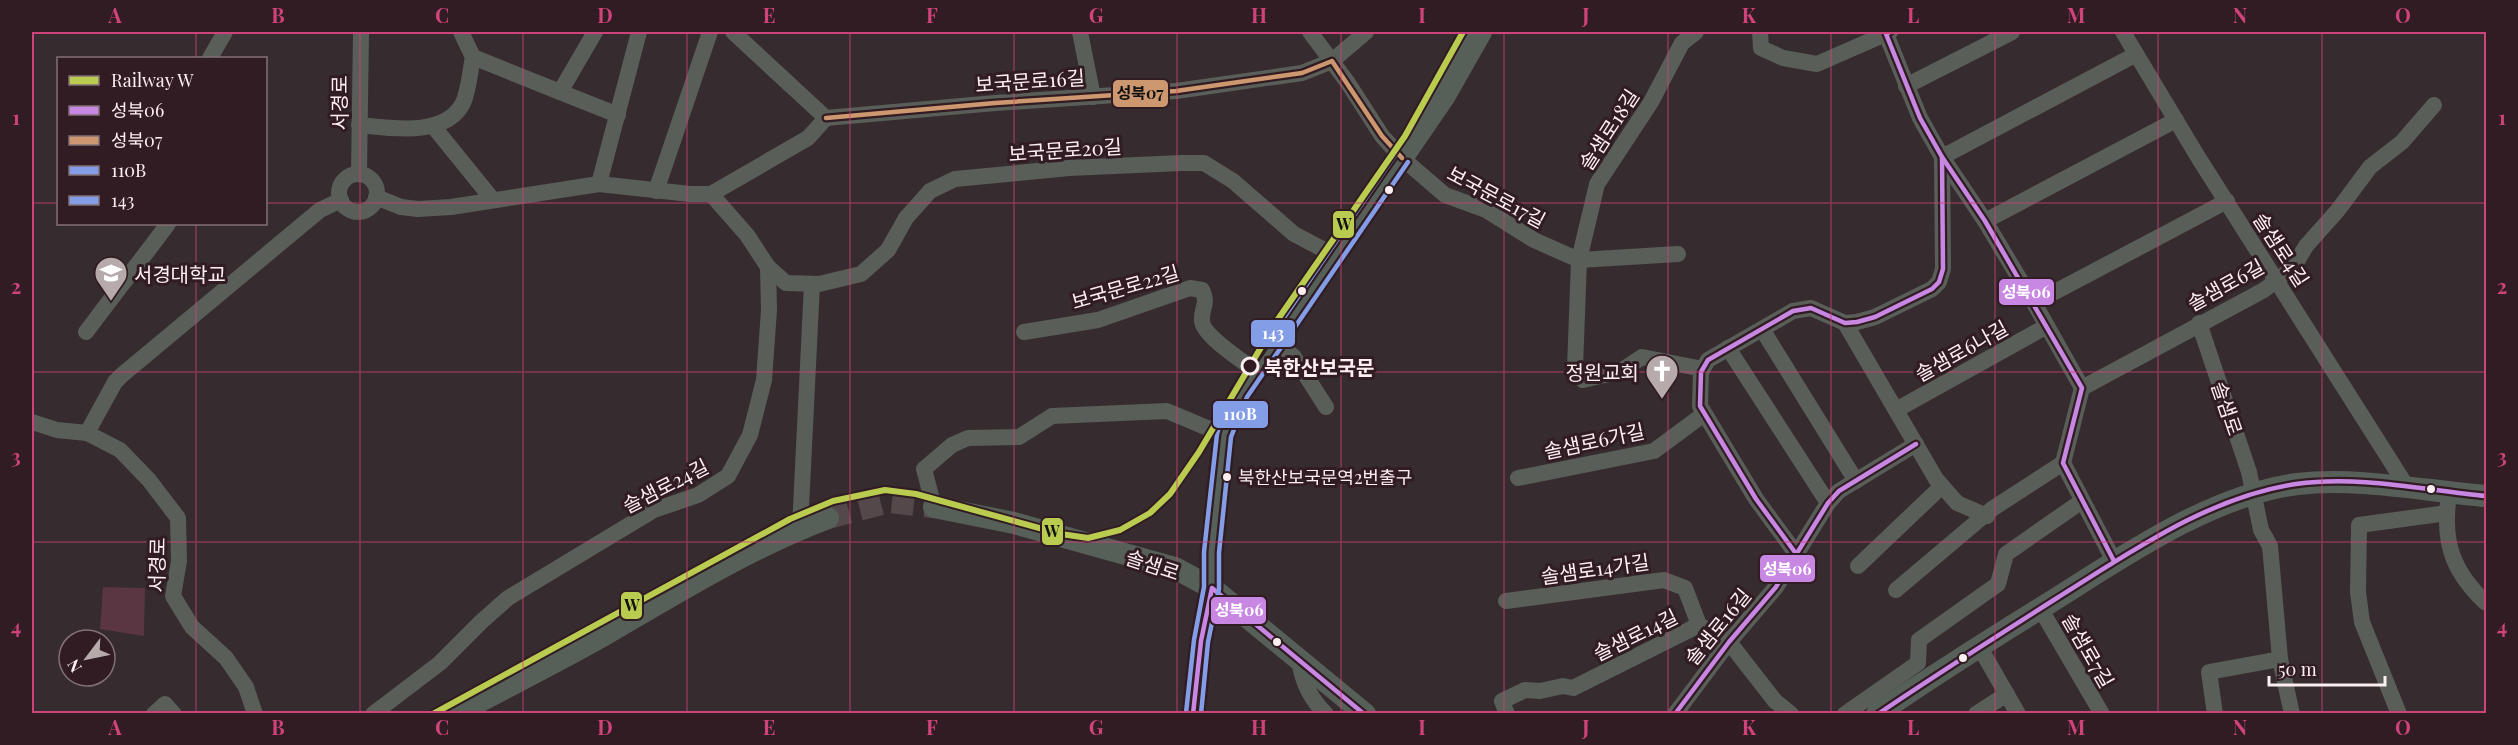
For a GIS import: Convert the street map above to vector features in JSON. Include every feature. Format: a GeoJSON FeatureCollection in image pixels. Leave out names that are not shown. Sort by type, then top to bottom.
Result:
{"type":"FeatureCollection","features":[{"type":"Feature","properties":{"kind":"main road"},"geometry":{"type":"LineString","coordinates":[[1193,714],[1201,641],[1212,588],[1211,553],[1224,435],[1231,413],[1334,255],[1444,97],[1481,32]]}},
{"type":"Feature","properties":{"kind":"main road"},"geometry":{"type":"LineString","coordinates":[[1877,714],[1979,646],[2114,561],[2183,524],[2254,493],[2296,484],[2333,482],[2407,487],[2448,503],[2487,496]]}},
{"type":"Feature","properties":{"kind":"main road","name":"솔샘로"},"geometry":{"type":"LineString","coordinates":[[934,507],[1014,523],[1175,568],[1212,588],[1365,714]]}},
{"type":"Feature","properties":{"kind":"main road"},"geometry":{"type":"LineString","coordinates":[[456,714],[603,636],[717,568],[800,528],[828,518]]}},
{"type":"Feature","properties":{"kind":"street"},"geometry":{"type":"LineString","coordinates":[[211,57],[225,32]]}},
{"type":"Feature","properties":{"kind":"street","name":"서경로"},"geometry":{"type":"LineString","coordinates":[[359,174],[361,32]]}},
{"type":"Feature","properties":{"kind":"street"},"geometry":{"type":"LineString","coordinates":[[458,32],[473,57],[618,115]]}},
{"type":"Feature","properties":{"kind":"street"},"geometry":{"type":"LineString","coordinates":[[561,93],[595,32]]}},
{"type":"Feature","properties":{"kind":"street"},"geometry":{"type":"LineString","coordinates":[[600,184],[639,32]]}},
{"type":"Feature","properties":{"kind":"street"},"geometry":{"type":"LineString","coordinates":[[656,191],[710,32]]}},
{"type":"Feature","properties":{"kind":"street"},"geometry":{"type":"LineString","coordinates":[[376,197],[401,207],[417,209],[451,207],[600,184],[656,191],[711,194],[808,138],[826,118],[733,32]]}},
{"type":"Feature","properties":{"kind":"street"},"geometry":{"type":"LineString","coordinates":[[1080,32],[1093,97]]}},
{"type":"Feature","properties":{"kind":"street","name":"보국문로17길"},"geometry":{"type":"LineString","coordinates":[[1310,32],[1382,136],[1402,158],[1444,195],[1486,210],[1534,240],[1577,259],[1678,254]]}},
{"type":"Feature","properties":{"kind":"street","name":"보국문로16길"},"geometry":{"type":"LineString","coordinates":[[826,118],[995,103],[1176,91],[1302,73],[1332,61],[1366,32]]}},
{"type":"Feature","properties":{"kind":"street","name":"솔샘로18길"},"geometry":{"type":"LineString","coordinates":[[1577,259],[1597,184],[1651,102],[1682,43],[1696,32]]}},
{"type":"Feature","properties":{"kind":"street"},"geometry":{"type":"LineString","coordinates":[[1760,32],[1761,48],[1783,58],[1817,64],[1888,33],[1906,86],[1920,118],[1942,157],[1985,221],[2082,388],[2063,463],[2114,561]]}},
{"type":"Feature","properties":{"kind":"street"},"geometry":{"type":"LineString","coordinates":[[1906,86],[2012,32]]}},
{"type":"Feature","properties":{"kind":"street","name":"솔샘로4길"},"geometry":{"type":"LineString","coordinates":[[2123,32],[2407,487]]}},
{"type":"Feature","properties":{"kind":"street"},"geometry":{"type":"LineString","coordinates":[[359,125],[414,130],[433,126],[453,113],[464,102],[473,57]]}},
{"type":"Feature","properties":{"kind":"street"},"geometry":{"type":"LineString","coordinates":[[1942,157],[2131,57]]}},
{"type":"Feature","properties":{"kind":"street","name":"솔샘로6길"},"geometry":{"type":"LineString","coordinates":[[2082,388],[2199,323],[2264,291],[2293,268],[2307,246],[2370,167],[2402,142],[2433,105]]}},
{"type":"Feature","properties":{"kind":"street"},"geometry":{"type":"LineString","coordinates":[[1985,221],[2176,120]]}},
{"type":"Feature","properties":{"kind":"street"},"geometry":{"type":"LineString","coordinates":[[433,126],[494,200]]}},
{"type":"Feature","properties":{"kind":"street"},"geometry":{"type":"LineString","coordinates":[[1845,323],[1875,317],[1932,289],[1939,282],[1943,269],[1942,157]]}},
{"type":"Feature","properties":{"kind":"street","name":"보국문로20길"},"geometry":{"type":"LineString","coordinates":[[768,267],[786,283],[812,284],[861,274],[888,250],[906,218],[930,191],[955,179],[1070,168],[1204,163],[1233,181],[1294,234],[1334,255]]}},
{"type":"Feature","properties":{"kind":"street"},"geometry":{"type":"LineString","coordinates":[[359,174],[371,180],[375,185],[376,197],[369,208],[357,212],[346,207],[339,191],[344,180],[359,174]]}},
{"type":"Feature","properties":{"kind":"street"},"geometry":{"type":"LineString","coordinates":[[711,194],[747,235],[768,267]]}},
{"type":"Feature","properties":{"kind":"street"},"geometry":{"type":"LineString","coordinates":[[87,433],[115,382],[122,375],[320,210],[341,200]]}},
{"type":"Feature","properties":{"kind":"street"},"geometry":{"type":"LineString","coordinates":[[2034,303],[2227,201]]}},
{"type":"Feature","properties":{"kind":"street"},"geometry":{"type":"LineString","coordinates":[[86,332],[167,225]]}},
{"type":"Feature","properties":{"kind":"street"},"geometry":{"type":"LineString","coordinates":[[1577,259],[1575,368],[1583,380],[1621,371],[1642,357],[1703,369]]}},
{"type":"Feature","properties":{"kind":"street","name":"솔샘로24길"},"geometry":{"type":"LineString","coordinates":[[373,714],[440,663],[508,598],[654,510],[698,495],[728,476],[750,435],[764,380],[769,310],[768,267]]}},
{"type":"Feature","properties":{"kind":"street"},"geometry":{"type":"LineString","coordinates":[[800,528],[812,284]]}},
{"type":"Feature","properties":{"kind":"street","name":"보국문로22길"},"geometry":{"type":"LineString","coordinates":[[1024,332],[1098,320],[1190,288],[1202,290],[1207,300],[1202,321],[1205,331],[1256,372]]}},
{"type":"Feature","properties":{"kind":"street"},"geometry":{"type":"LineString","coordinates":[[1797,555],[1756,499],[1700,406],[1703,369],[1708,360],[1793,311],[1812,308],[1845,323],[1942,486],[1957,503],[1987,516]]}},
{"type":"Feature","properties":{"kind":"street","name":"솔샘로"},"geometry":{"type":"LineString","coordinates":[[2199,323],[2249,472],[2261,530],[2270,546],[2280,658],[2292,714]]}},
{"type":"Feature","properties":{"kind":"street","name":"솔샘로6나길"},"geometry":{"type":"LineString","coordinates":[[1896,410],[2047,326]]}},
{"type":"Feature","properties":{"kind":"street"},"geometry":{"type":"LineString","coordinates":[[1762,329],[1856,481]]}},
{"type":"Feature","properties":{"kind":"street"},"geometry":{"type":"LineString","coordinates":[[1276,342],[1294,357],[1326,407]]}},
{"type":"Feature","properties":{"kind":"street"},"geometry":{"type":"LineString","coordinates":[[1728,348],[1828,502]]}},
{"type":"Feature","properties":{"kind":"street"},"geometry":{"type":"LineString","coordinates":[[934,507],[924,469],[952,445],[968,438],[1019,437],[1052,416],[1167,411],[1224,435]]}},
{"type":"Feature","properties":{"kind":"street","name":"솔샘로6가길"},"geometry":{"type":"LineString","coordinates":[[1518,478],[1654,451],[1704,414]]}},
{"type":"Feature","properties":{"kind":"street","name":"서경로"},"geometry":{"type":"LineString","coordinates":[[32,422],[57,430],[87,433],[120,450],[149,480],[178,518],[179,561],[172,596],[192,627],[226,658],[246,687],[255,714]]}},
{"type":"Feature","properties":{"kind":"street","name":"솔샘로16길"},"geometry":{"type":"LineString","coordinates":[[1676,714],[1729,642],[1776,587],[1828,502],[1839,491],[1916,444]]}},
{"type":"Feature","properties":{"kind":"street"},"geometry":{"type":"LineString","coordinates":[[1896,590],[1987,516],[1992,509],[2063,463]]}},
{"type":"Feature","properties":{"kind":"street"},"geometry":{"type":"LineString","coordinates":[[1858,566],[1942,486]]}},
{"type":"Feature","properties":{"kind":"street"},"geometry":{"type":"LineString","coordinates":[[1845,714],[1918,663],[1919,640],[1998,584],[2006,554],[2082,501]]}},
{"type":"Feature","properties":{"kind":"street"},"geometry":{"type":"LineString","coordinates":[[2398,714],[2362,622],[2358,591],[2360,525],[2448,503],[2448,547],[2468,586],[2487,603]]}},
{"type":"Feature","properties":{"kind":"street","name":"솔샘로14가길"},"geometry":{"type":"LineString","coordinates":[[1506,601],[1664,580],[1685,588],[1700,626]]}},
{"type":"Feature","properties":{"kind":"street","name":"솔샘로7길"},"geometry":{"type":"LineString","coordinates":[[2040,609],[2102,714]]}},
{"type":"Feature","properties":{"kind":"street","name":"솔샘로14길"},"geometry":{"type":"LineString","coordinates":[[1504,707],[1525,690],[1540,691],[1563,686],[1573,688],[1700,626],[1729,642],[1775,701],[1791,714]]}},
{"type":"Feature","properties":{"kind":"street"},"geometry":{"type":"LineString","coordinates":[[1979,646],[2018,714]]}},
{"type":"Feature","properties":{"kind":"street"},"geometry":{"type":"LineString","coordinates":[[2216,714],[2209,672],[2280,658]]}},
{"type":"Feature","properties":{"kind":"street"},"geometry":{"type":"LineString","coordinates":[[1299,660],[1302,680],[1320,709],[1326,714]]}},
{"type":"Feature","properties":{"kind":"street"},"geometry":{"type":"LineString","coordinates":[[1976,714],[2007,694]]}},
{"type":"Feature","properties":{"kind":"street"},"geometry":{"type":"LineString","coordinates":[[154,714],[165,704],[174,714]]}},
{"type":"Feature","properties":{"kind":"shaded area"},"geometry":{"type":"Polygon","coordinates":[[[103,587],[145,588],[144,636],[117,632],[117,628],[100,628],[103,587]]]}},
{"type":"Feature","properties":{"kind":"tunnel"},"geometry":{"type":"LineString","coordinates":[[828,518],[889,502],[934,507]]}},
{"type":"Feature","properties":{"kind":"rail line","name":"W"},"geometry":{"type":"LineString","coordinates":[[433,714],[790,519],[833,501],[885,490],[916,494],[1061,534],[1088,538],[1120,530],[1150,513],[1170,494],[1199,452],[1276,322],[1405,136],[1463,32]]}},
{"type":"Feature","properties":{"kind":"transit line","name":"성북06"},"geometry":{"type":"LineString","coordinates":[[1890,32],[1886,34],[1920,118],[1942,157],[1985,221],[2082,388],[2063,463],[2114,561]]}},
{"type":"Feature","properties":{"kind":"transit line","name":"성북07"},"geometry":{"type":"LineString","coordinates":[[826,118],[995,103],[1176,91],[1302,73],[1332,61],[1382,136],[1402,158]]}},
{"type":"Feature","properties":{"kind":"transit line","name":"143"},"geometry":{"type":"LineString","coordinates":[[1186,713],[1194,640],[1204,587],[1204,552],[1217,434],[1224,410],[1235,389],[1396,154]]}},
{"type":"Feature","properties":{"kind":"transit line","name":"성북06"},"geometry":{"type":"LineString","coordinates":[[1797,555],[1756,499],[1700,406],[1701,372],[1708,360],[1793,311],[1811,308],[1845,323],[1857,322],[1875,317],[1932,289],[1939,282],[1943,269],[1942,157]]}},
{"type":"Feature","properties":{"kind":"transit line","name":"110B"},"geometry":{"type":"LineString","coordinates":[[1201,714],[1208,642],[1219,589],[1219,553],[1231,437],[1247,397],[1408,162]]}},
{"type":"Feature","properties":{"kind":"transit line","name":"성북06"},"geometry":{"type":"LineString","coordinates":[[1675,714],[1729,642],[1776,587],[1828,503],[1839,491],[1916,444]]}},
{"type":"Feature","properties":{"kind":"transit line","name":"성북06"},"geometry":{"type":"LineString","coordinates":[[1878,714],[2142,545],[2201,514],[2232,501],[2296,484],[2344,481],[2391,484],[2486,496]]}},
{"type":"Feature","properties":{"kind":"transit line","name":"성북06"},"geometry":{"type":"LineString","coordinates":[[1193,714],[1201,641],[1212,588],[1364,714]]}},
{"type":"Feature","properties":{"kind":"place","name":"서경대학교"},"geometry":{"type":"Point","coordinates":[111,302]}},
{"type":"Feature","properties":{"kind":"place","name":"북한산보국문"},"geometry":{"type":"Point","coordinates":[1250,366]}},
{"type":"Feature","properties":{"kind":"place","name":"정원교회"},"geometry":{"type":"Point","coordinates":[1662,400]}},
{"type":"Feature","properties":{"kind":"place","name":"북한산보국문역2번출구"},"geometry":{"type":"Point","coordinates":[1227,477]}}]}
